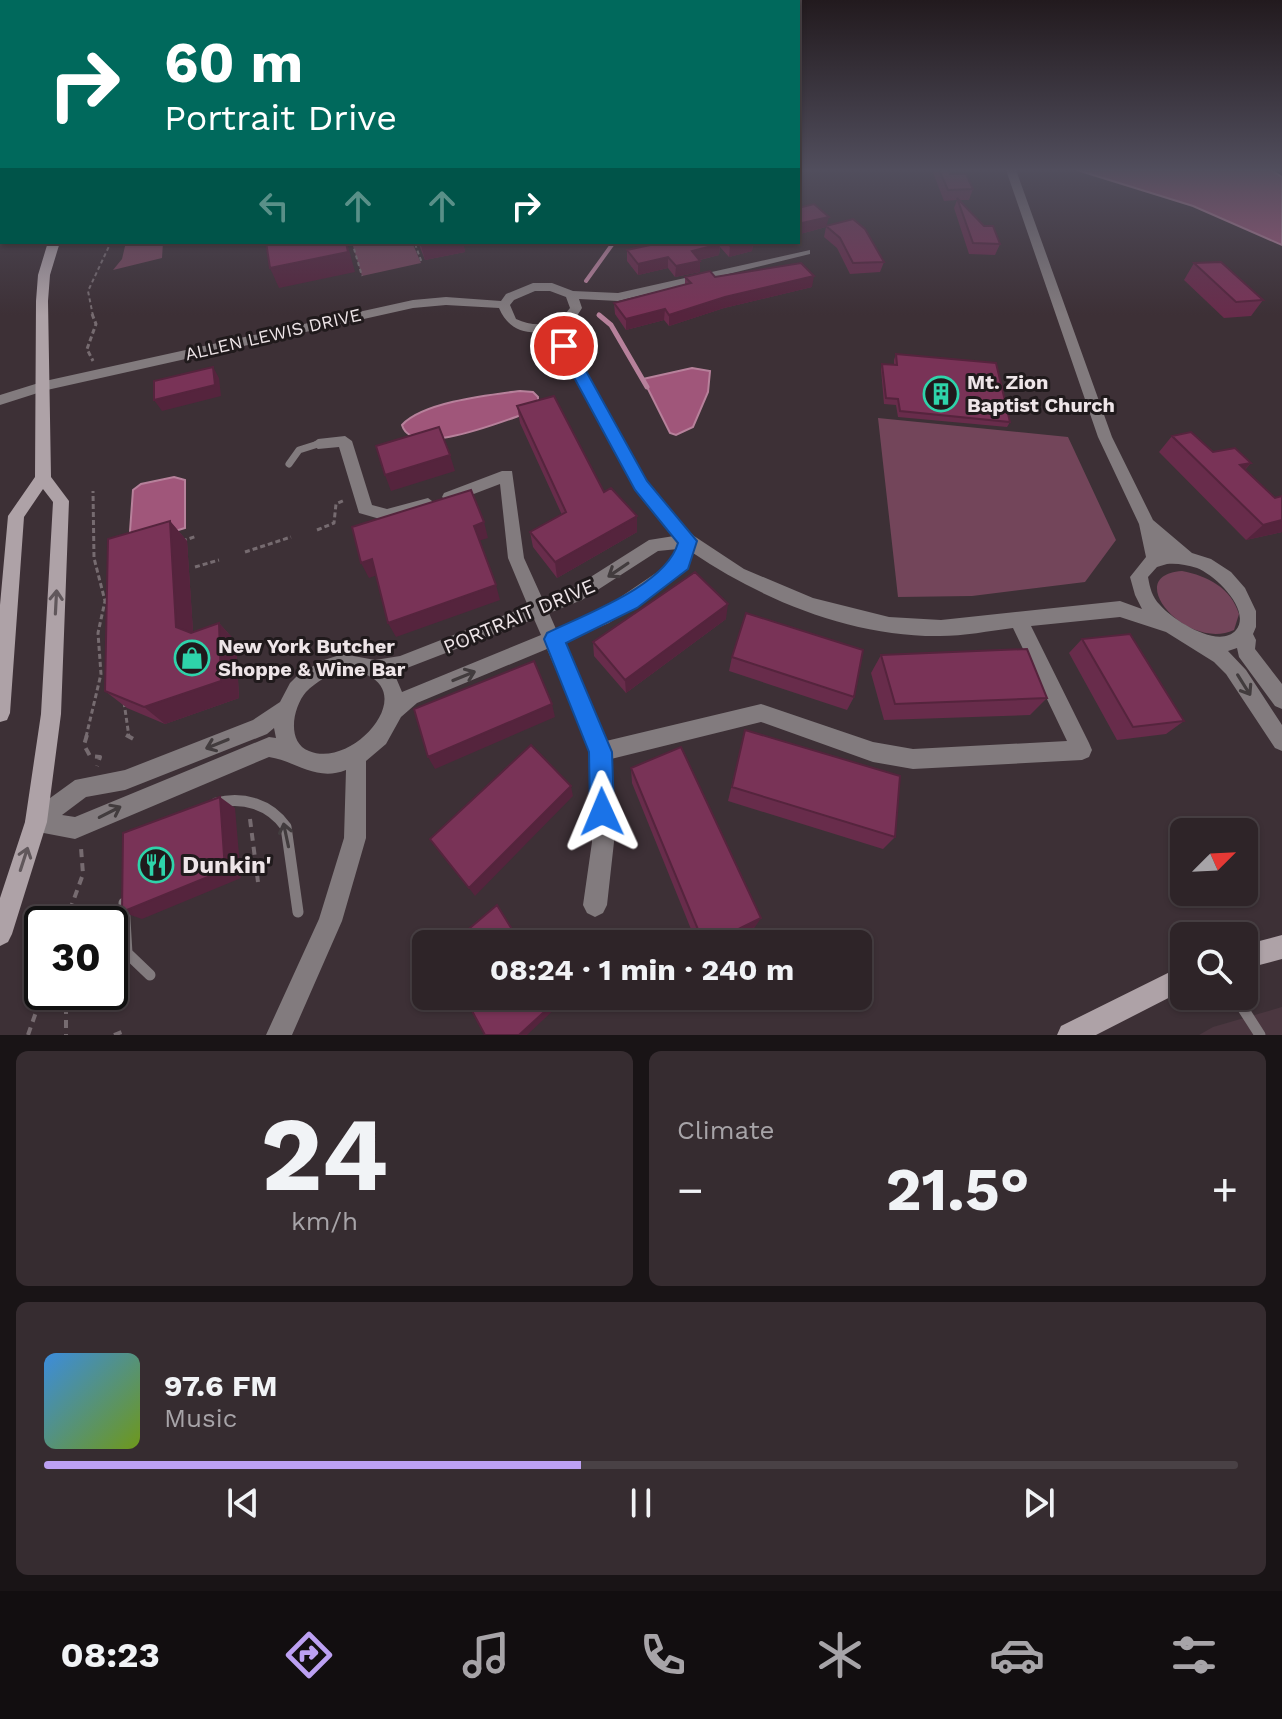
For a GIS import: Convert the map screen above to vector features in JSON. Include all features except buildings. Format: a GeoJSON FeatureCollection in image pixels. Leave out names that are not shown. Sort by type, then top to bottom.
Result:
{"type":"FeatureCollection","features":[{"type":"Feature","properties":{"kind":"main road"},"geometry":{"type":"LineString","coordinates":[[0,713],[16,516],[43,478],[45,386],[42,301],[44,275],[53,244]]}},
{"type":"Feature","properties":{"kind":"main road"},"geometry":{"type":"LineString","coordinates":[[0,934],[36,822],[51,714],[61,501],[43,478]]}},
{"type":"Feature","properties":{"kind":"main road"},"geometry":{"type":"LineString","coordinates":[[1258,953],[1282,947]]}},
{"type":"Feature","properties":{"kind":"main road"},"geometry":{"type":"LineString","coordinates":[[1070,1035],[1170,984]]}},
{"type":"Feature","properties":{"kind":"street"},"geometry":{"type":"LineString","coordinates":[[1028,218],[1105,437],[1147,524],[1155,559]]}},
{"type":"Feature","properties":{"kind":"street"},"geometry":{"type":"LineString","coordinates":[[600,299],[571,295],[552,287],[533,287],[510,297],[504,305],[506,315],[516,324],[536,329],[554,327],[568,320],[576,308],[600,299],[806,252]]}},
{"type":"Feature","properties":{"kind":"street"},"geometry":{"type":"LineString","coordinates":[[571,295],[576,308]]}},
{"type":"Feature","properties":{"kind":"street","name":"ALLEN LEWIS DRIVE"},"geometry":{"type":"LineString","coordinates":[[1,397],[413,304],[446,301],[504,305]]}},
{"type":"Feature","properties":{"kind":"street"},"geometry":{"type":"LineString","coordinates":[[554,327],[641,485],[688,541],[765,587],[842,615],[912,627],[1019,621],[1120,609],[1168,625],[1220,654],[1236,672],[1282,741]]}},
{"type":"Feature","properties":{"kind":"street"},"geometry":{"type":"LineString","coordinates":[[318,444],[345,441],[365,509],[374,514],[387,515],[422,506],[507,475],[511,504],[510,533],[516,558],[548,625],[601,752],[603,842],[595,905]]}},
{"type":"Feature","properties":{"kind":"street"},"geometry":{"type":"LineString","coordinates":[[1147,524],[1186,558],[1224,574],[1251,602],[1256,616],[1255,630],[1247,640],[1233,645],[1195,640]]}},
{"type":"Feature","properties":{"kind":"street","name":"PORTRAIT DRIVE"},"geometry":{"type":"LineString","coordinates":[[36,822],[82,787],[125,780],[260,727],[285,709],[298,687],[326,667],[355,662],[367,662],[377,668],[400,664],[548,625],[630,602],[682,564],[688,541],[655,545],[592,588],[548,625],[410,697],[394,710],[386,730],[356,757]]}},
{"type":"Feature","properties":{"kind":"street"},"geometry":{"type":"LineString","coordinates":[[1168,625],[1147,604],[1140,590],[1139,577],[1145,566],[1155,559],[1186,558]]}},
{"type":"Feature","properties":{"kind":"street"},"geometry":{"type":"LineString","coordinates":[[1120,609],[1140,590]]}},
{"type":"Feature","properties":{"kind":"street"},"geometry":{"type":"LineString","coordinates":[[601,752],[761,713],[873,752],[913,759],[1082,750],[1019,621]]}},
{"type":"Feature","properties":{"kind":"street"},"geometry":{"type":"LineString","coordinates":[[1247,640],[1246,651],[1282,700]]}},
{"type":"Feature","properties":{"kind":"street"},"geometry":{"type":"LineString","coordinates":[[377,668],[384,673],[394,691],[394,710]]}},
{"type":"Feature","properties":{"kind":"street"},"geometry":{"type":"LineString","coordinates":[[285,709],[282,732],[289,750]]}},
{"type":"Feature","properties":{"kind":"street"},"geometry":{"type":"LineString","coordinates":[[36,822],[75,828],[269,747],[289,750],[304,761],[325,765],[356,757],[355,838],[330,921],[279,1035]]}},
{"type":"Feature","properties":{"kind":"lane"},"geometry":{"type":"LineString","coordinates":[[289,464],[299,450],[318,444]]}},
{"type":"Feature","properties":{"kind":"lane"},"geometry":{"type":"LineString","coordinates":[[210,805],[238,798],[282,818],[286,827],[298,912]]}},
{"type":"Feature","properties":{"kind":"lane"},"geometry":{"type":"LineString","coordinates":[[123,885],[124,953],[133,965],[150,975]]}},
{"type":"Feature","properties":{"kind":"lane"},"geometry":{"type":"LineString","coordinates":[[1244,1010],[1260,1035]]}},
{"type":"Feature","properties":{"kind":"path"},"geometry":{"type":"LineString","coordinates":[[92,363],[94,358],[87,349],[96,324],[87,300],[88,291],[110,244]]}},
{"type":"Feature","properties":{"kind":"path"},"geometry":{"type":"LineString","coordinates":[[353,244],[362,276]]}},
{"type":"Feature","properties":{"kind":"path"},"geometry":{"type":"LineString","coordinates":[[415,244],[422,263]]}},
{"type":"Feature","properties":{"kind":"path"},"geometry":{"type":"LineString","coordinates":[[93,491],[94,558],[105,590],[98,633],[102,666],[84,745],[90,756],[100,757],[95,771]]}},
{"type":"Feature","properties":{"kind":"path"},"geometry":{"type":"LineString","coordinates":[[317,530],[334,523],[336,504],[352,498]]}},
{"type":"Feature","properties":{"kind":"path"},"geometry":{"type":"LineString","coordinates":[[169,545],[197,536]]}},
{"type":"Feature","properties":{"kind":"path"},"geometry":{"type":"LineString","coordinates":[[245,552],[291,537]]}},
{"type":"Feature","properties":{"kind":"path"},"geometry":{"type":"LineString","coordinates":[[195,567],[219,560]]}},
{"type":"Feature","properties":{"kind":"path"},"geometry":{"type":"LineString","coordinates":[[124,697],[126,735],[137,741]]}},
{"type":"Feature","properties":{"kind":"path"},"geometry":{"type":"LineString","coordinates":[[250,817],[258,882]]}},
{"type":"Feature","properties":{"kind":"path"},"geometry":{"type":"LineString","coordinates":[[71,906],[83,874],[81,847]]}},
{"type":"Feature","properties":{"kind":"path"},"geometry":{"type":"LineString","coordinates":[[28,1035],[37,1010]]}},
{"type":"Feature","properties":{"kind":"path"},"geometry":{"type":"LineString","coordinates":[[66,1010],[66,1035]]}},
{"type":"Feature","properties":{"kind":"path"},"geometry":{"type":"LineString","coordinates":[[114,1035],[124,1031]]}},
{"type":"Feature","properties":{"kind":"shaded area"},"geometry":{"type":"Polygon","coordinates":[[[1221,218],[1282,218],[1282,245],[1221,218]]]}},
{"type":"Feature","properties":{"kind":"shaded area"},"geometry":{"type":"Polygon","coordinates":[[[126,244],[163,244],[162,258],[113,270],[122,259],[126,244]]]}},
{"type":"Feature","properties":{"kind":"shaded area"},"geometry":{"type":"Polygon","coordinates":[[[413,244],[421,263],[362,276],[353,246],[413,244]]]}},
{"type":"Feature","properties":{"kind":"shaded area"},"geometry":{"type":"Polygon","coordinates":[[[692,368],[710,371],[708,392],[693,427],[676,435],[670,433],[643,379],[692,368]]]}},
{"type":"Feature","properties":{"kind":"shaded area"},"geometry":{"type":"Polygon","coordinates":[[[520,391],[533,392],[538,397],[538,405],[527,413],[480,429],[422,439],[409,435],[402,425],[412,417],[440,405],[520,391]]]}},
{"type":"Feature","properties":{"kind":"shaded area"},"geometry":{"type":"Polygon","coordinates":[[[878,418],[1068,437],[1116,540],[1085,582],[972,596],[898,597],[878,418]]]}},
{"type":"Feature","properties":{"kind":"shaded area"},"geometry":{"type":"Polygon","coordinates":[[[174,477],[185,480],[185,528],[129,545],[133,490],[141,484],[174,477]]]}},
{"type":"Feature","properties":{"kind":"shaded area"},"geometry":{"type":"Polygon","coordinates":[[[1182,571],[1201,576],[1224,590],[1239,614],[1234,630],[1216,634],[1197,631],[1167,610],[1159,597],[1157,585],[1165,576],[1182,571]]]}},
{"type":"Feature","properties":{"kind":"shaded area"},"geometry":{"type":"Polygon","coordinates":[[[1282,1007],[1282,1035],[1199,1035],[1213,1027],[1282,1007]]]}},
{"type":"Feature","properties":{"kind":"waterway"},"geometry":{"type":"LineString","coordinates":[[586,281],[613,244]]}},
{"type":"Feature","properties":{"kind":"waterway"},"geometry":{"type":"LineString","coordinates":[[599,315],[611,325],[647,387]]}},
{"type":"Feature","properties":{"kind":"place","name":"Mt. Zion Baptist Church"},"geometry":{"type":"Point","coordinates":[941,394]}},
{"type":"Feature","properties":{"kind":"place","name":"New York Butcher Shoppe & Wine Bar"},"geometry":{"type":"Point","coordinates":[192,658]}},
{"type":"Feature","properties":{"kind":"place","name":"Dunkin'"},"geometry":{"type":"Point","coordinates":[156,865]}},
{"type":"Feature","properties":{"kind":"route"},"geometry":{"type":"LineString","coordinates":[[564,346],[641,485],[688,541],[682,564],[603,618],[554,639],[601,752],[602,812]]}}]}
